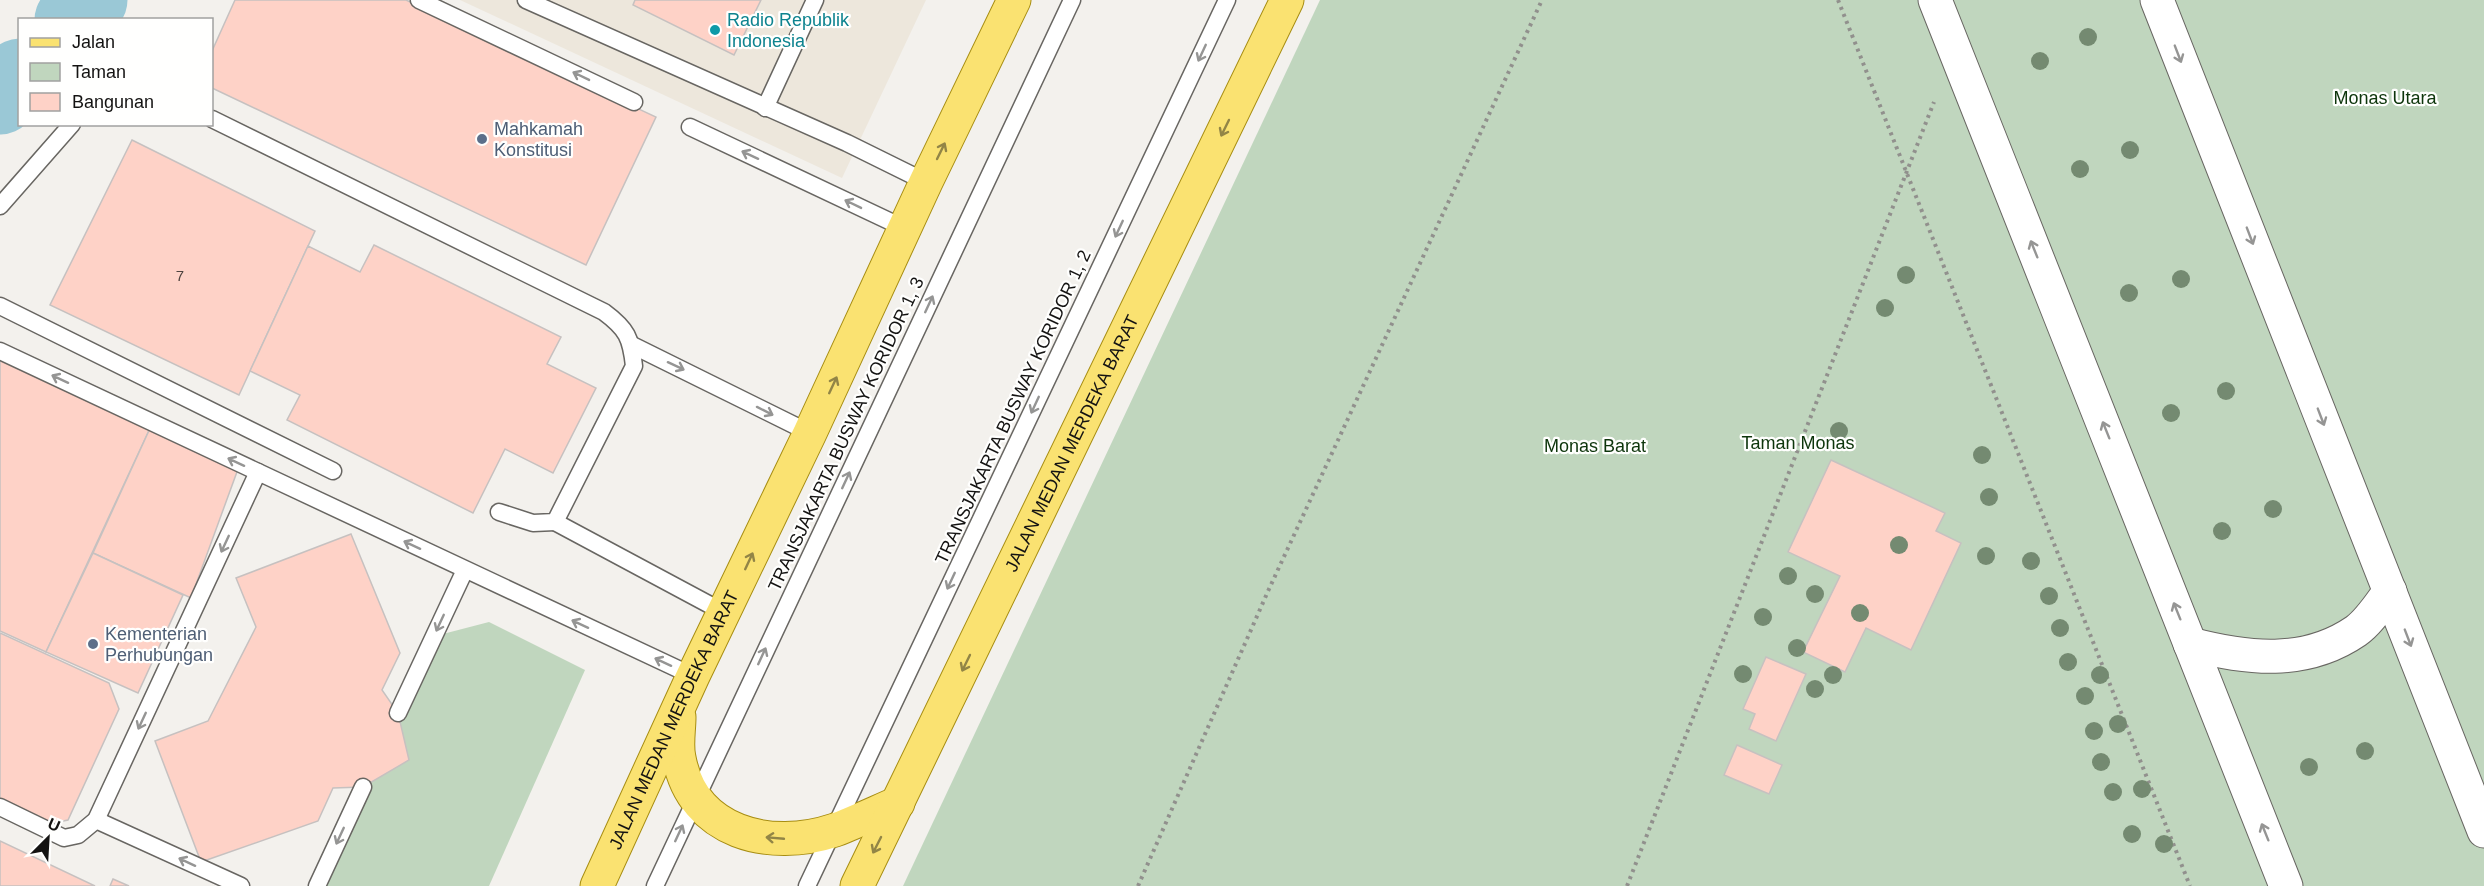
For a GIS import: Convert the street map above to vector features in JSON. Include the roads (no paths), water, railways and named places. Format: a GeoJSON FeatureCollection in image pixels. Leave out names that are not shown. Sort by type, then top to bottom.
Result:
{"type":"FeatureCollection","features":[{"type":"Feature","properties":{"kind":"main road","name":"JALAN MEDAN MERDEKA BARAT"},"geometry":{"type":"LineString","coordinates":[[597,886],[693,676],[725,613],[926,182],[1014,0]]}},
{"type":"Feature","properties":{"kind":"main road","name":"JALAN MEDAN MERDEKA BARAT"},"geometry":{"type":"LineString","coordinates":[[857,886],[1287,0]]}},
{"type":"Feature","properties":{"kind":"main road"},"geometry":{"type":"LineString","coordinates":[[679,709],[678,756],[685,780],[695,799],[729,828],[749,835],[785,839],[833,830],[898,803]]}},
{"type":"Feature","properties":{"kind":"street"},"geometry":{"type":"LineString","coordinates":[[1935,0],[2286,886]]}},
{"type":"Feature","properties":{"kind":"street"},"geometry":{"type":"LineString","coordinates":[[2157,0],[2484,831]]}},
{"type":"Feature","properties":{"kind":"street"},"geometry":{"type":"LineString","coordinates":[[2190,644],[2229,654],[2271,658],[2298,655],[2321,649],[2357,630],[2390,591]]}},
{"type":"Feature","properties":{"kind":"lane"},"geometry":{"type":"LineString","coordinates":[[418,0],[634,102]]}},
{"type":"Feature","properties":{"kind":"lane"},"geometry":{"type":"LineString","coordinates":[[526,0],[847,143],[926,182]]}},
{"type":"Feature","properties":{"kind":"lane"},"geometry":{"type":"LineString","coordinates":[[765,108],[815,0]]}},
{"type":"Feature","properties":{"kind":"lane","name":"TRANSJAKARTA BUSWAY KORIDOR 1, 3"},"geometry":{"type":"LineString","coordinates":[[655,886],[1072,0]]}},
{"type":"Feature","properties":{"kind":"lane","name":"TRANSJAKARTA BUSWAY KORIDOR 1, 2"},"geometry":{"type":"LineString","coordinates":[[807,886],[1227,0]]}},
{"type":"Feature","properties":{"kind":"lane"},"geometry":{"type":"LineString","coordinates":[[213,119],[604,312],[625,330],[632,345],[634,366],[555,522]]}},
{"type":"Feature","properties":{"kind":"lane"},"geometry":{"type":"LineString","coordinates":[[0,206],[70,126]]}},
{"type":"Feature","properties":{"kind":"lane"},"geometry":{"type":"LineString","coordinates":[[690,127],[906,229]]}},
{"type":"Feature","properties":{"kind":"lane"},"geometry":{"type":"LineString","coordinates":[[0,306],[333,471]]}},
{"type":"Feature","properties":{"kind":"lane"},"geometry":{"type":"LineString","coordinates":[[632,345],[810,433]]}},
{"type":"Feature","properties":{"kind":"lane"},"geometry":{"type":"LineString","coordinates":[[0,351],[693,676]]}},
{"type":"Feature","properties":{"kind":"lane"},"geometry":{"type":"LineString","coordinates":[[0,807],[64,838],[78,835],[96,820],[258,472]]}},
{"type":"Feature","properties":{"kind":"lane"},"geometry":{"type":"LineString","coordinates":[[498,512],[533,523],[555,522],[725,613]]}},
{"type":"Feature","properties":{"kind":"lane"},"geometry":{"type":"LineString","coordinates":[[398,713],[465,570]]}},
{"type":"Feature","properties":{"kind":"lane"},"geometry":{"type":"LineString","coordinates":[[317,886],[363,787]]}},
{"type":"Feature","properties":{"kind":"lane"},"geometry":{"type":"LineString","coordinates":[[96,820],[241,886]]}},
{"type":"Feature","properties":{"kind":"waterway"},"geometry":{"type":"LineString","coordinates":[[74,18],[90,0]]}},
{"type":"Feature","properties":{"kind":"waterway"},"geometry":{"type":"LineString","coordinates":[[0,97],[18,78]]}},
{"type":"Feature","properties":{"kind":"place","name":"Radio Republik Indonesia"},"geometry":{"type":"Point","coordinates":[715,30]}},
{"type":"Feature","properties":{"kind":"place","name":"Mahkamah Konstitusi"},"geometry":{"type":"Point","coordinates":[482,139]}},
{"type":"Feature","properties":{"kind":"place","name":"Kementerian Perhubungan"},"geometry":{"type":"Point","coordinates":[93,644]}},
{"type":"Feature","properties":{"kind":"park label","name":"Monas Utara"},"geometry":{"type":"Point","coordinates":[2385,98]}},
{"type":"Feature","properties":{"kind":"park label","name":"Taman Monas"},"geometry":{"type":"Point","coordinates":[1798,443]}},
{"type":"Feature","properties":{"kind":"park label","name":"Monas Barat"},"geometry":{"type":"Point","coordinates":[1595,446]}}]}
